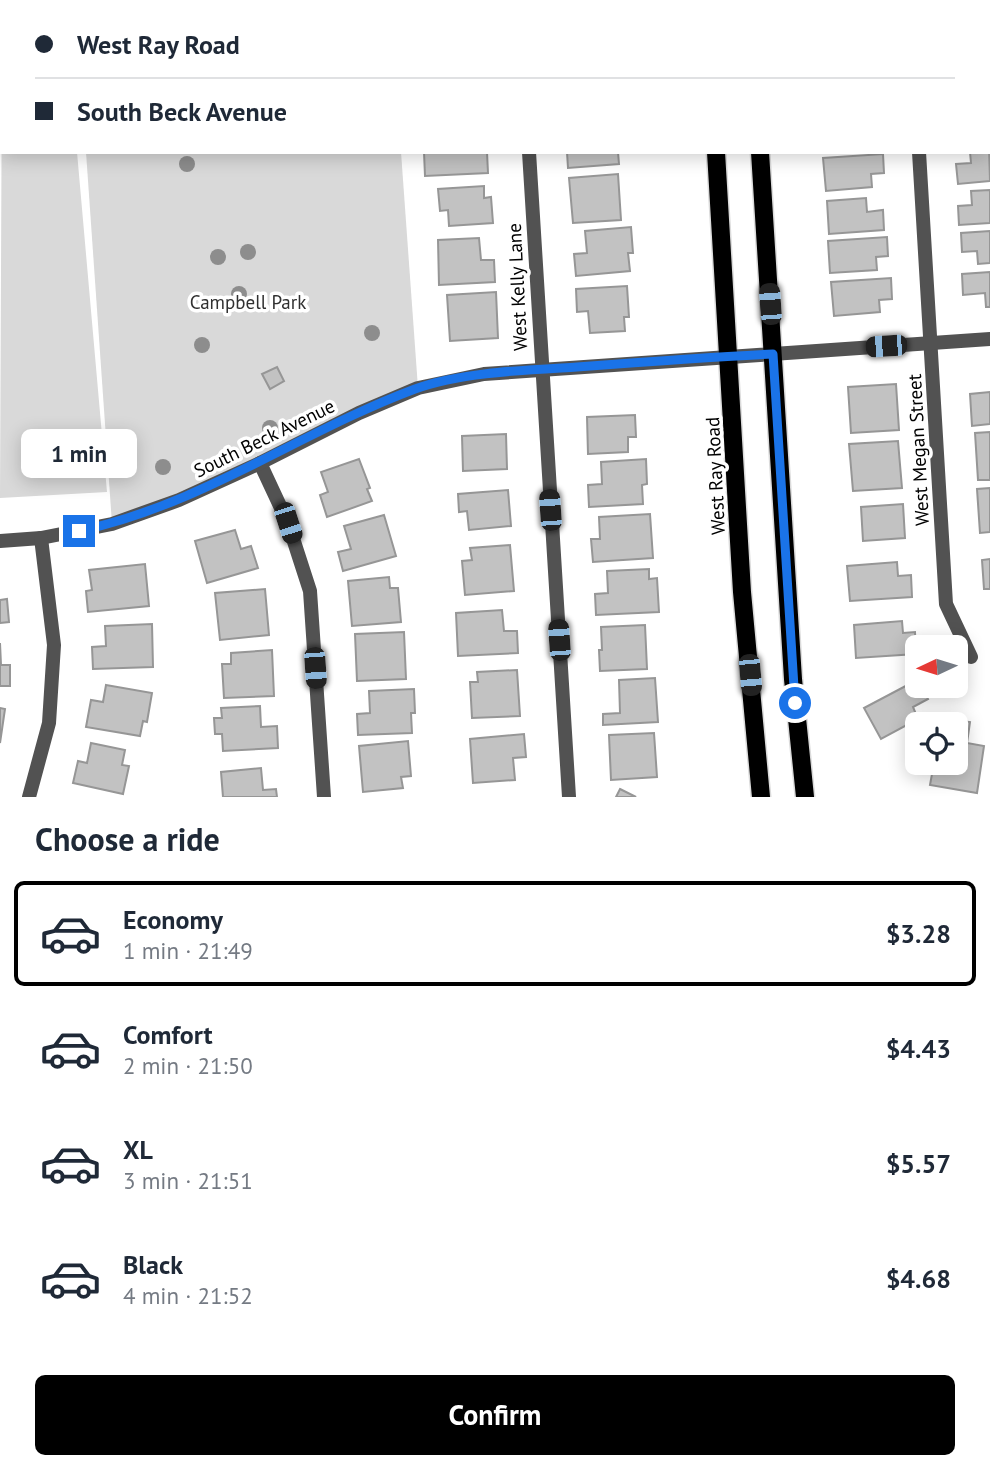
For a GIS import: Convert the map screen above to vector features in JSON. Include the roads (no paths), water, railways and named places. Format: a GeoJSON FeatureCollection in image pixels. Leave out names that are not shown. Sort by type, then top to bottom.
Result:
{"type":"FeatureCollection","features":[{"type":"Feature","properties":{"kind":"main road","name":"West Ray Road"},"geometry":{"type":"LineString","coordinates":[[716,154],[743,592],[761,797]]}},
{"type":"Feature","properties":{"kind":"main road"},"geometry":{"type":"LineString","coordinates":[[760,154],[793,679],[805,797]]}},
{"type":"Feature","properties":{"kind":"street","name":"West Kelly Lane"},"geometry":{"type":"LineString","coordinates":[[529,154],[569,797]]}},
{"type":"Feature","properties":{"kind":"street","name":"West Megan Street"},"geometry":{"type":"LineString","coordinates":[[919,154],[946,604],[971,657]]}},
{"type":"Feature","properties":{"kind":"street","name":"South Beck Avenue"},"geometry":{"type":"LineString","coordinates":[[0,541],[41,538],[112,524],[179,500],[359,413],[418,388],[484,374],[990,339]]}},
{"type":"Feature","properties":{"kind":"street"},"geometry":{"type":"LineString","coordinates":[[260,463],[288,523],[310,591],[324,797]]}},
{"type":"Feature","properties":{"kind":"street"},"geometry":{"type":"LineString","coordinates":[[29,797],[49,723],[54,645],[41,538]]}},
{"type":"Feature","properties":{"kind":"park label","name":"Campbell Park"},"geometry":{"type":"Point","coordinates":[248,302]}}]}
